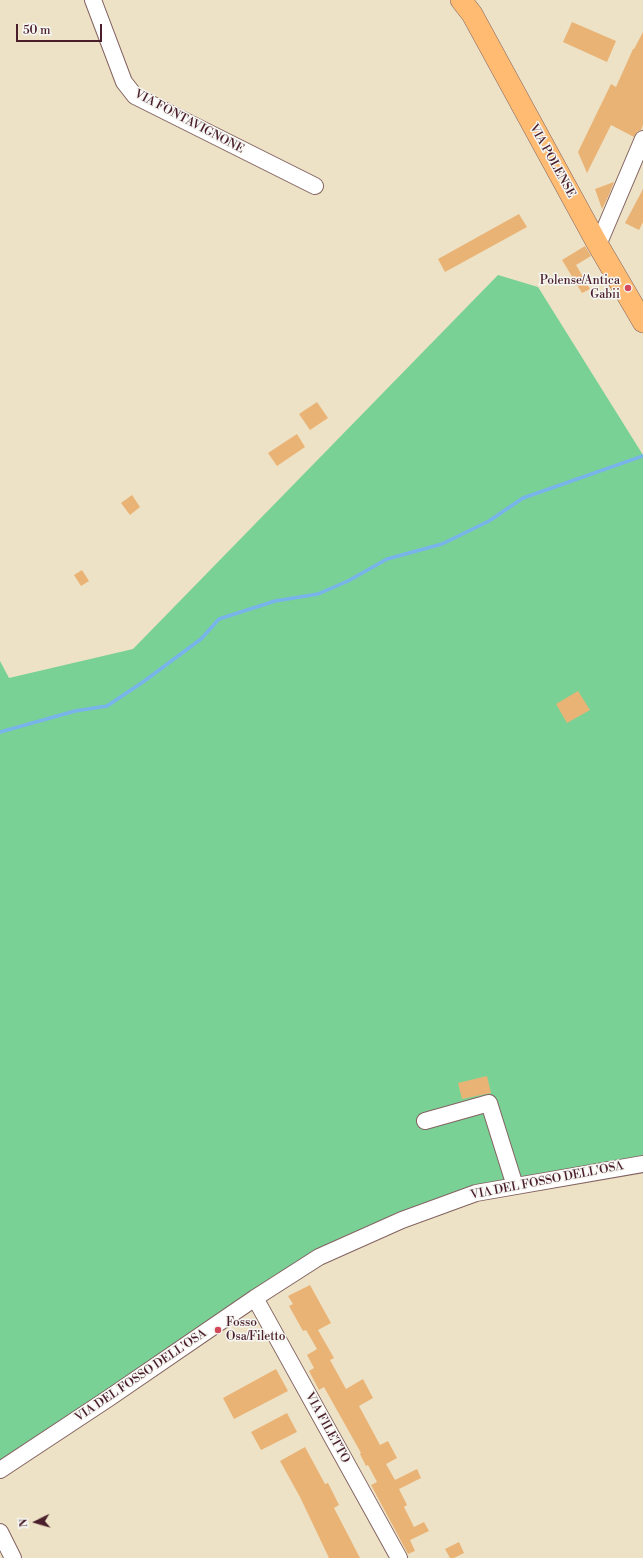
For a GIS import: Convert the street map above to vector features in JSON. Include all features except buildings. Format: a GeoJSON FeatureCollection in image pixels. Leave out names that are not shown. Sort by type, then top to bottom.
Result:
{"type":"FeatureCollection","features":[{"type":"Feature","properties":{"kind":"main road","name":"VIA POLENSE"},"geometry":{"type":"LineString","coordinates":[[461,0],[475,20],[598,245],[643,322]]}},
{"type":"Feature","properties":{"kind":"street","name":"VIA FONTAVIGNONE"},"geometry":{"type":"LineString","coordinates":[[93,0],[124,82],[135,96],[315,186]]}},
{"type":"Feature","properties":{"kind":"street"},"geometry":{"type":"LineString","coordinates":[[598,245],[643,139]]}},
{"type":"Feature","properties":{"kind":"street"},"geometry":{"type":"LineString","coordinates":[[425,1121],[489,1103],[515,1186]]}},
{"type":"Feature","properties":{"kind":"street","name":"VIA DEL FOSSO DELL'OSA"},"geometry":{"type":"LineString","coordinates":[[0,1470],[109,1398],[255,1298],[319,1258],[402,1220],[476,1193],[643,1164]]}},
{"type":"Feature","properties":{"kind":"street","name":"VIA FILETTO"},"geometry":{"type":"LineString","coordinates":[[255,1298],[399,1558]]}},
{"type":"Feature","properties":{"kind":"street"},"geometry":{"type":"LineString","coordinates":[[0,1532],[13,1558]]}},
{"type":"Feature","properties":{"kind":"green space"},"geometry":{"type":"Polygon","coordinates":[[[498,275],[538,287],[643,455],[643,1164],[476,1193],[319,1257],[0,1470],[0,661],[9,678],[133,649],[498,275]]]}},
{"type":"Feature","properties":{"kind":"waterway"},"geometry":{"type":"LineString","coordinates":[[0,732],[75,711],[107,706],[143,682],[201,639],[219,619],[275,601],[318,594],[348,581],[387,559],[442,544],[489,521],[523,498],[643,456]]}},
{"type":"Feature","properties":{"kind":"place","name":"Polense/Antica Gabii"},"geometry":{"type":"Point","coordinates":[628,288]}},
{"type":"Feature","properties":{"kind":"place","name":"Fosso Osa/Filetto"},"geometry":{"type":"Point","coordinates":[218,1330]}}]}
